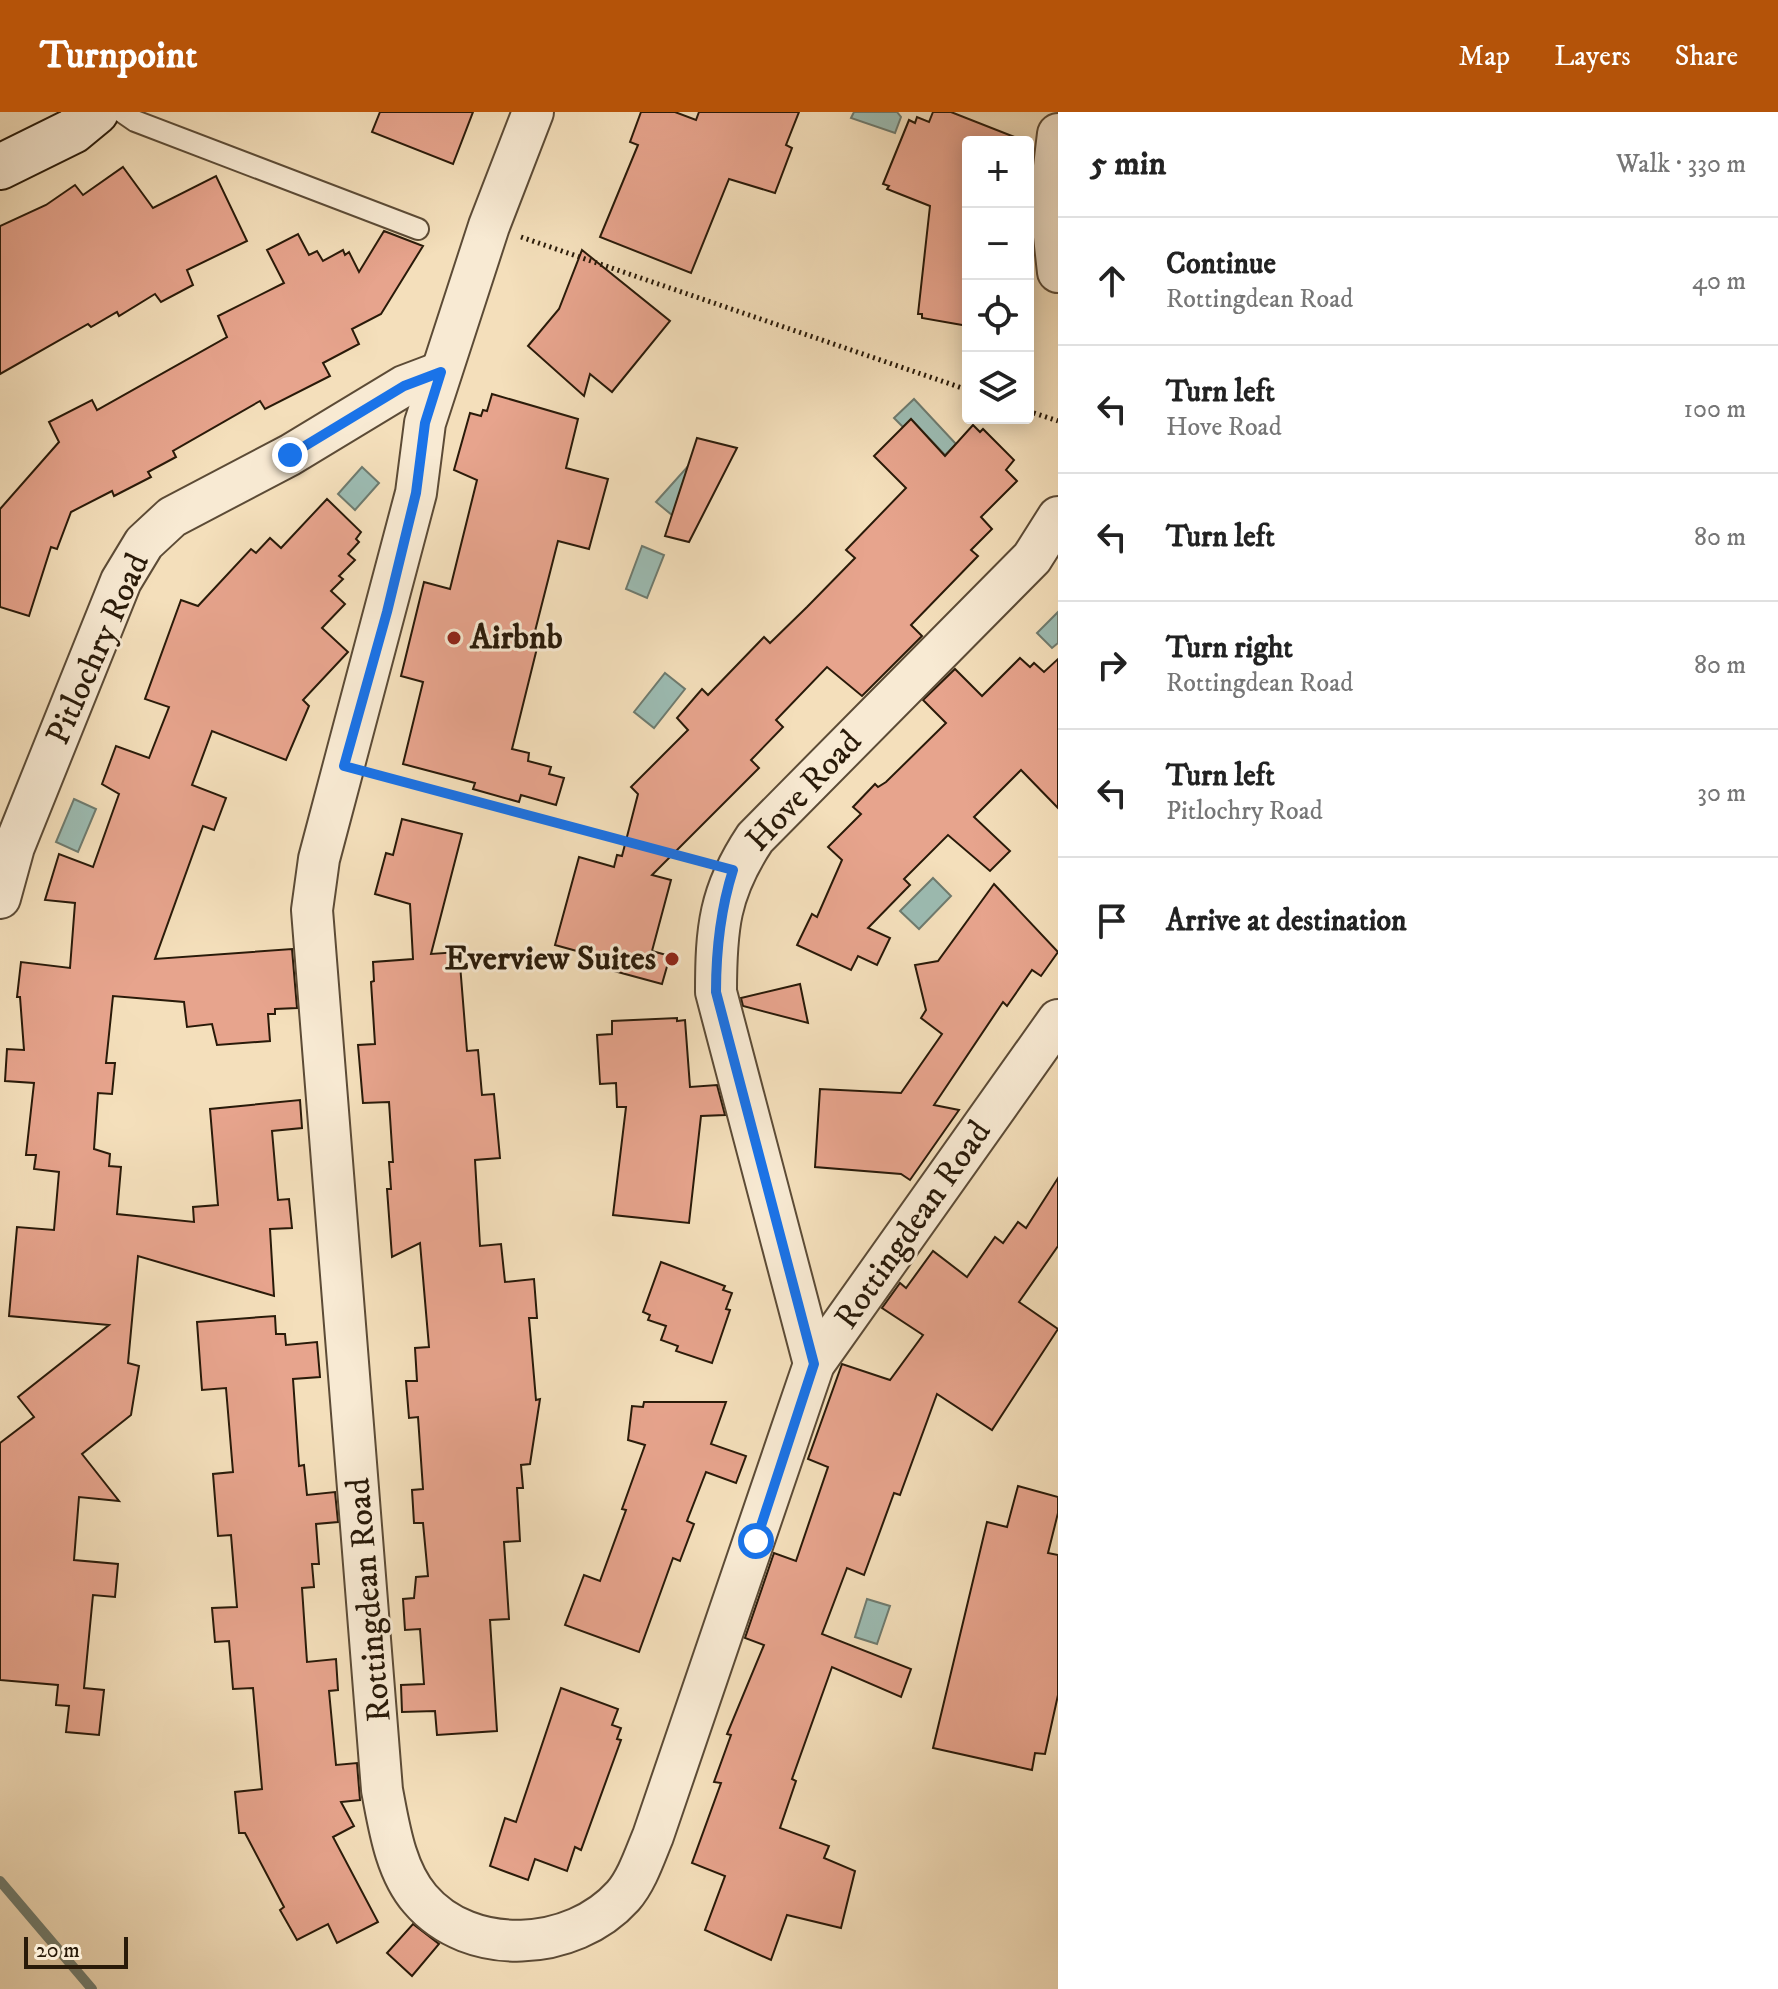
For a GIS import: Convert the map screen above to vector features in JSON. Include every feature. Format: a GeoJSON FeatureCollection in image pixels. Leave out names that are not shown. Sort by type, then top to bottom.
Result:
{"type":"FeatureCollection","features":[{"type":"Feature","properties":{"kind":"street"},"geometry":{"type":"LineString","coordinates":[[0,167],[73,131],[96,112]]}},
{"type":"Feature","properties":{"kind":"street","name":"Rottingdean Road"},"geometry":{"type":"LineString","coordinates":[[533,112],[489,226],[425,423],[416,493],[387,612],[319,859],[312,910],[382,1790],[388,1823],[405,1876],[419,1898],[442,1920],[486,1939],[533,1940],[586,1925],[606,1913],[625,1893],[653,1836],[814,1364],[1058,1020]]}},
{"type":"Feature","properties":{"kind":"street"},"geometry":{"type":"LineString","coordinates":[[1058,134],[1050,200],[1058,272]]}},
{"type":"Feature","properties":{"kind":"street","name":"Pitlochry Road"},"geometry":{"type":"LineString","coordinates":[[0,898],[14,847],[121,581],[144,543],[172,517],[290,455],[404,386],[441,372]]}},
{"type":"Feature","properties":{"kind":"street","name":"Hove Road"},"geometry":{"type":"LineString","coordinates":[[814,1364],[716,992],[716,944],[723,904],[733,870],[755,838],[1032,558],[1058,517]]}},
{"type":"Feature","properties":{"kind":"lane"},"geometry":{"type":"LineString","coordinates":[[122,112],[135,121],[418,229]]}},
{"type":"Feature","properties":{"kind":"path"},"geometry":{"type":"LineString","coordinates":[[489,226],[962,388]]}},
{"type":"Feature","properties":{"kind":"path"},"geometry":{"type":"LineString","coordinates":[[1034,413],[1058,421]]}},
{"type":"Feature","properties":{"kind":"path"},"geometry":{"type":"LineString","coordinates":[[344,766],[733,870]]}},
{"type":"Feature","properties":{"kind":"water"},"geometry":{"type":"Polygon","coordinates":[[[854,112],[897,112],[901,117],[895,133],[851,118],[854,112]]]}},
{"type":"Feature","properties":{"kind":"water"},"geometry":{"type":"Polygon","coordinates":[[[914,399],[956,444],[945,455],[911,419],[903,427],[894,418],[914,399]]]}},
{"type":"Feature","properties":{"kind":"water"},"geometry":{"type":"Polygon","coordinates":[[[689,465],[689,509],[672,515],[656,502],[689,465]]]}},
{"type":"Feature","properties":{"kind":"water"},"geometry":{"type":"Polygon","coordinates":[[[362,467],[379,483],[355,510],[338,494],[362,467]]]}},
{"type":"Feature","properties":{"kind":"water"},"geometry":{"type":"Polygon","coordinates":[[[642,546],[664,555],[647,598],[626,589],[642,546]]]}},
{"type":"Feature","properties":{"kind":"water"},"geometry":{"type":"Polygon","coordinates":[[[1058,612],[1058,643],[1052,648],[1037,633],[1058,612]]]}},
{"type":"Feature","properties":{"kind":"water"},"geometry":{"type":"Polygon","coordinates":[[[665,673],[685,689],[654,728],[634,712],[665,673]]]}},
{"type":"Feature","properties":{"kind":"water"},"geometry":{"type":"Polygon","coordinates":[[[74,799],[96,809],[78,852],[56,842],[74,799]]]}},
{"type":"Feature","properties":{"kind":"water"},"geometry":{"type":"Polygon","coordinates":[[[933,878],[951,896],[919,929],[900,911],[933,878]]]}},
{"type":"Feature","properties":{"kind":"water"},"geometry":{"type":"Polygon","coordinates":[[[867,1599],[890,1606],[877,1644],[855,1637],[867,1599]]]}},
{"type":"Feature","properties":{"kind":"building"},"geometry":{"type":"Polygon","coordinates":[[[380,112],[473,112],[453,164],[372,132],[380,112]]]}},
{"type":"Feature","properties":{"kind":"building"},"geometry":{"type":"Polygon","coordinates":[[[641,112],[675,112],[696,120],[699,112],[799,112],[786,145],[792,148],[775,193],[729,179],[691,273],[600,237],[638,145],[630,142],[641,112]]]}},
{"type":"Feature","properties":{"kind":"building"},"geometry":{"type":"Polygon","coordinates":[[[933,112],[951,112],[1012,136],[962,136],[962,325],[922,318],[922,314],[918,314],[930,206],[887,189],[889,186],[883,184],[909,120],[915,123],[917,117],[929,122],[933,112]]]}},
{"type":"Feature","properties":{"kind":"building"},"geometry":{"type":"Polygon","coordinates":[[[123,167],[153,208],[216,176],[247,241],[187,270],[193,285],[161,302],[155,294],[119,316],[117,312],[91,327],[88,324],[0,374],[0,226],[46,205],[75,185],[83,195],[123,167]]]}},
{"type":"Feature","properties":{"kind":"building"},"geometry":{"type":"Polygon","coordinates":[[[384,231],[423,246],[381,314],[352,329],[359,344],[323,363],[330,376],[265,409],[260,401],[173,451],[176,457],[148,472],[151,477],[114,496],[112,491],[71,512],[57,549],[51,547],[29,616],[0,607],[0,509],[59,442],[49,422],[92,400],[97,410],[227,337],[218,316],[284,283],[267,250],[298,234],[309,255],[317,251],[323,261],[343,250],[345,255],[349,252],[359,272],[384,231]]]}},
{"type":"Feature","properties":{"kind":"building"},"geometry":{"type":"Polygon","coordinates":[[[582,250],[670,321],[612,392],[590,374],[584,396],[528,346],[559,309],[582,250]]]}},
{"type":"Feature","properties":{"kind":"building"},"geometry":{"type":"Polygon","coordinates":[[[492,394],[578,419],[566,468],[608,479],[589,549],[558,541],[532,643],[538,644],[512,749],[529,753],[528,761],[551,767],[549,774],[564,778],[556,805],[521,795],[519,802],[473,789],[475,783],[403,764],[423,682],[401,676],[424,582],[450,589],[477,480],[454,470],[470,413],[481,416],[483,410],[487,411],[492,394]]]}},
{"type":"Feature","properties":{"kind":"building"},"geometry":{"type":"Polygon","coordinates":[[[911,419],[945,456],[973,425],[980,432],[983,429],[1014,460],[1006,470],[1017,481],[981,517],[992,529],[971,550],[978,556],[911,625],[922,636],[862,696],[827,667],[776,720],[783,727],[751,760],[759,768],[652,875],[671,880],[652,951],[670,956],[662,984],[603,968],[606,959],[555,945],[579,857],[614,867],[617,855],[622,856],[638,794],[631,787],[688,730],[677,718],[702,689],[708,695],[764,637],[770,643],[807,607],[855,558],[846,550],[906,488],[874,456],[911,419]]]}},
{"type":"Feature","properties":{"kind":"building"},"geometry":{"type":"Polygon","coordinates":[[[697,438],[737,448],[689,542],[665,536],[697,438]]]}},
{"type":"Feature","properties":{"kind":"building"},"geometry":{"type":"Polygon","coordinates":[[[327,499],[361,532],[356,539],[359,542],[348,554],[355,560],[339,576],[343,579],[331,591],[345,604],[322,628],[348,652],[303,700],[309,706],[286,760],[212,731],[192,785],[226,798],[214,830],[203,826],[155,959],[292,949],[297,1008],[275,1009],[275,1014],[268,1014],[270,1041],[217,1045],[212,1024],[187,1027],[184,1002],[113,996],[106,1063],[115,1063],[112,1094],[98,1093],[94,1149],[110,1154],[109,1166],[121,1167],[117,1214],[194,1222],[193,1207],[218,1205],[210,1109],[300,1100],[302,1128],[272,1131],[278,1200],[289,1199],[292,1228],[270,1229],[274,1296],[138,1256],[128,1363],[139,1366],[131,1415],[82,1454],[119,1501],[79,1497],[74,1560],[118,1564],[115,1597],[93,1595],[84,1688],[104,1690],[99,1735],[66,1732],[69,1706],[56,1705],[58,1685],[0,1680],[0,1443],[34,1417],[18,1397],[109,1325],[9,1316],[17,1227],[54,1230],[59,1172],[34,1169],[36,1155],[26,1155],[34,1083],[5,1081],[7,1049],[24,1050],[20,997],[17,997],[21,962],[70,968],[75,903],[45,900],[59,854],[93,867],[119,794],[102,784],[116,746],[149,758],[169,707],[145,699],[181,600],[198,606],[251,549],[256,553],[270,538],[281,548],[327,499]]]}},
{"type":"Feature","properties":{"kind":"building"},"geometry":{"type":"Polygon","coordinates":[[[1020,658],[1030,667],[1034,663],[1044,672],[1058,659],[1058,808],[1021,770],[974,817],[1010,851],[990,871],[948,835],[904,879],[910,885],[868,928],[890,938],[877,965],[858,956],[851,970],[797,945],[812,914],[817,917],[842,860],[828,847],[861,814],[853,807],[875,784],[878,787],[886,782],[946,723],[923,700],[955,669],[982,696],[1020,658]]]}},
{"type":"Feature","properties":{"kind":"building"},"geometry":{"type":"Polygon","coordinates":[[[402,819],[462,834],[431,954],[459,952],[467,1051],[478,1050],[482,1095],[494,1094],[500,1158],[475,1160],[480,1246],[501,1244],[505,1282],[534,1279],[537,1318],[529,1318],[536,1400],[540,1399],[530,1464],[521,1465],[523,1488],[517,1488],[520,1541],[504,1542],[509,1619],[490,1620],[497,1731],[437,1735],[435,1711],[402,1712],[401,1685],[424,1684],[420,1629],[405,1630],[403,1599],[414,1598],[416,1577],[428,1576],[423,1523],[414,1523],[412,1490],[423,1489],[418,1417],[409,1418],[406,1381],[417,1381],[415,1348],[429,1347],[420,1243],[392,1257],[387,1189],[391,1189],[389,1162],[393,1162],[389,1102],[363,1103],[358,1045],[375,1044],[371,982],[374,981],[373,962],[413,959],[410,904],[375,894],[386,853],[393,855],[402,819]]]}},
{"type":"Feature","properties":{"kind":"building"},"geometry":{"type":"Polygon","coordinates":[[[994,884],[1058,952],[1041,976],[1032,970],[1007,1006],[1003,1002],[934,1105],[959,1110],[910,1180],[901,1174],[815,1167],[820,1089],[901,1093],[942,1034],[921,1018],[926,1010],[915,965],[938,961],[994,884]]]}},
{"type":"Feature","properties":{"kind":"building"},"geometry":{"type":"Polygon","coordinates":[[[800,984],[808,1023],[743,1006],[741,998],[800,984]]]}},
{"type":"Feature","properties":{"kind":"building"},"geometry":{"type":"Polygon","coordinates":[[[677,1018],[677,1021],[685,1020],[690,1087],[717,1085],[725,1115],[701,1116],[689,1223],[613,1215],[626,1107],[617,1107],[616,1083],[600,1084],[597,1035],[612,1034],[612,1021],[677,1018]]]}},
{"type":"Feature","properties":{"kind":"building"},"geometry":{"type":"Polygon","coordinates":[[[1058,1178],[1058,1246],[1019,1302],[1058,1329],[992,1430],[937,1394],[900,1495],[894,1493],[864,1575],[847,1568],[822,1634],[911,1669],[901,1697],[832,1667],[792,1779],[796,1781],[780,1828],[829,1846],[824,1858],[855,1871],[841,1928],[787,1915],[771,1960],[705,1930],[725,1876],[692,1863],[721,1783],[714,1782],[731,1735],[727,1734],[764,1645],[745,1638],[774,1553],[796,1561],[828,1467],[808,1459],[842,1364],[890,1380],[923,1335],[882,1308],[900,1283],[906,1288],[933,1251],[967,1277],[995,1237],[1003,1243],[1018,1222],[1026,1228],[1058,1178]]]}},
{"type":"Feature","properties":{"kind":"building"},"geometry":{"type":"Polygon","coordinates":[[[661,1262],[725,1286],[723,1290],[732,1293],[726,1309],[730,1310],[712,1363],[676,1351],[678,1346],[661,1340],[666,1326],[648,1320],[650,1315],[643,1312],[661,1262]]]}},
{"type":"Feature","properties":{"kind":"building"},"geometry":{"type":"Polygon","coordinates":[[[275,1316],[276,1334],[285,1334],[286,1345],[317,1342],[320,1377],[293,1379],[299,1466],[304,1465],[307,1495],[335,1492],[338,1522],[316,1524],[319,1564],[312,1564],[314,1587],[302,1588],[307,1662],[336,1659],[338,1690],[329,1691],[336,1765],[357,1763],[360,1800],[341,1802],[354,1826],[333,1837],[378,1922],[337,1943],[328,1924],[297,1940],[280,1910],[284,1907],[245,1833],[239,1833],[235,1792],[262,1789],[253,1688],[233,1689],[229,1641],[215,1642],[212,1608],[237,1607],[231,1535],[218,1536],[213,1474],[233,1472],[226,1388],[202,1390],[197,1322],[275,1316]]]}},
{"type":"Feature","properties":{"kind":"building"},"geometry":{"type":"Polygon","coordinates":[[[644,1402],[726,1402],[711,1444],[746,1456],[736,1483],[706,1472],[687,1521],[694,1524],[680,1561],[673,1558],[639,1652],[565,1625],[584,1575],[600,1581],[626,1510],[622,1509],[645,1445],[628,1440],[632,1406],[643,1407],[644,1402]]]}},
{"type":"Feature","properties":{"kind":"building"},"geometry":{"type":"Polygon","coordinates":[[[1018,1486],[1058,1497],[1058,1513],[1048,1553],[1058,1555],[1058,1695],[1045,1754],[1035,1753],[1032,1770],[933,1748],[987,1522],[1007,1527],[1018,1486]]]}},
{"type":"Feature","properties":{"kind":"building"},"geometry":{"type":"Polygon","coordinates":[[[561,1688],[618,1709],[612,1725],[621,1728],[617,1739],[621,1740],[581,1850],[575,1847],[567,1871],[535,1859],[528,1880],[490,1866],[505,1818],[516,1822],[561,1688]]]}},
{"type":"Feature","properties":{"kind":"building"},"geometry":{"type":"Polygon","coordinates":[[[413,1924],[439,1944],[412,1976],[387,1953],[413,1924]]]}},
{"type":"Feature","properties":{"kind":"waterway"},"geometry":{"type":"LineString","coordinates":[[0,1881],[92,1989]]}},
{"type":"Feature","properties":{"kind":"place","name":"Airbnb"},"geometry":{"type":"Point","coordinates":[454,638]}},
{"type":"Feature","properties":{"kind":"place","name":"Everview Suites"},"geometry":{"type":"Point","coordinates":[672,959]}},
{"type":"Feature","properties":{"kind":"route"},"geometry":{"type":"LineString","coordinates":[[290,455],[404,386],[441,372],[425,423],[416,493],[387,612],[344,766],[733,870],[716,944],[716,992],[814,1364],[756,1541]]}}]}
